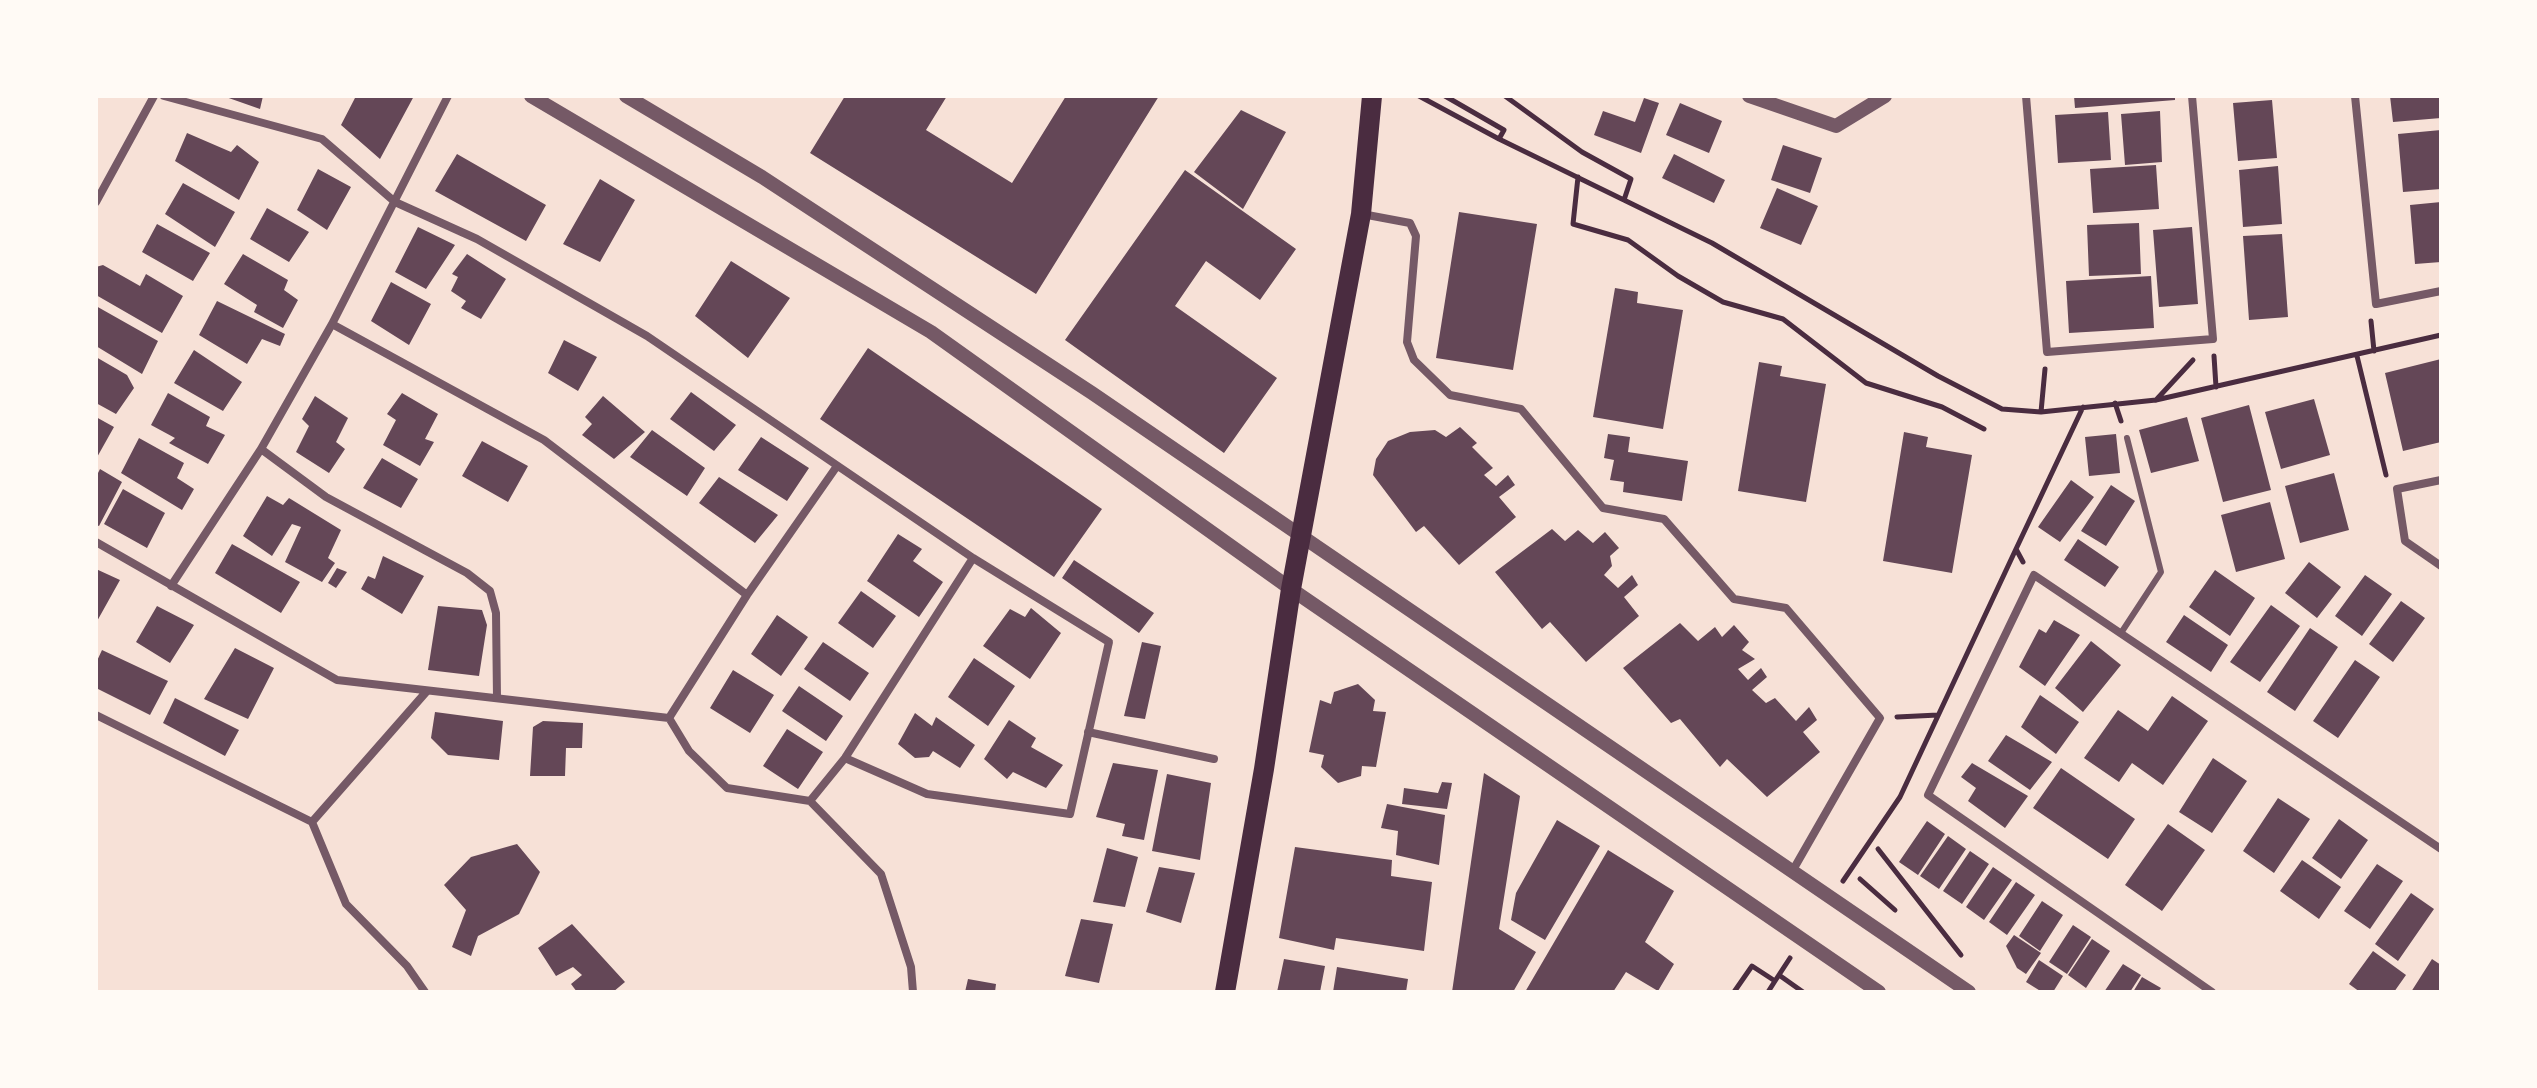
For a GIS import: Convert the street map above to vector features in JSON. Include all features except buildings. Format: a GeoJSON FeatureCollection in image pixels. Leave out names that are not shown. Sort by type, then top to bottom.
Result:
{"type":"FeatureCollection","features":[{"type":"Feature","properties":{"kind":"main road"},"geometry":{"type":"LineString","coordinates":[[1225,992],[1257,768],[1361,214],[1372,96]]}},
{"type":"Feature","properties":{"kind":"street"},"geometry":{"type":"LineString","coordinates":[[96,202],[154,96]]}},
{"type":"Feature","properties":{"kind":"street"},"geometry":{"type":"LineString","coordinates":[[164,96],[322,139],[395,202],[477,239],[647,336],[973,558],[1109,642],[1070,814],[927,794],[845,758]]}},
{"type":"Feature","properties":{"kind":"street"},"geometry":{"type":"LineString","coordinates":[[171,586],[261,449],[332,324],[448,96]]}},
{"type":"Feature","properties":{"kind":"street"},"geometry":{"type":"LineString","coordinates":[[531,96],[931,332],[1291,589],[1879,992]]}},
{"type":"Feature","properties":{"kind":"street"},"geometry":{"type":"LineString","coordinates":[[626,96],[762,177],[1092,393],[1969,992]]}},
{"type":"Feature","properties":{"kind":"street"},"geometry":{"type":"LineString","coordinates":[[1749,96],[1767,99],[1836,126],[1885,96]]}},
{"type":"Feature","properties":{"kind":"street"},"geometry":{"type":"LineString","coordinates":[[2026,96],[2047,352],[2213,339],[2192,96]]}},
{"type":"Feature","properties":{"kind":"street"},"geometry":{"type":"LineString","coordinates":[[2355,96],[2376,304],[2441,291]]}},
{"type":"Feature","properties":{"kind":"street"},"geometry":{"type":"LineString","coordinates":[[1361,214],[1410,223],[1416,236],[1407,342],[1414,360],[1450,395],[1521,409],[1603,508],[1664,519],[1734,599],[1786,608],[1880,718],[1793,870]]}},
{"type":"Feature","properties":{"kind":"street"},"geometry":{"type":"LineString","coordinates":[[332,324],[544,440],[747,595]]}},
{"type":"Feature","properties":{"kind":"street"},"geometry":{"type":"LineString","coordinates":[[261,449],[326,497],[467,573],[490,591],[496,613],[497,698]]}},
{"type":"Feature","properties":{"kind":"street"},"geometry":{"type":"LineString","coordinates":[[669,718],[747,595],[837,466]]}},
{"type":"Feature","properties":{"kind":"street"},"geometry":{"type":"LineString","coordinates":[[2441,480],[2397,489],[2405,541],[2441,566]]}},
{"type":"Feature","properties":{"kind":"street"},"geometry":{"type":"LineString","coordinates":[[96,542],[337,680],[669,718]]}},
{"type":"Feature","properties":{"kind":"street"},"geometry":{"type":"LineString","coordinates":[[810,801],[845,758],[973,558]]}},
{"type":"Feature","properties":{"kind":"street"},"geometry":{"type":"LineString","coordinates":[[2212,992],[1928,795],[2034,575],[2441,849]]}},
{"type":"Feature","properties":{"kind":"street"},"geometry":{"type":"LineString","coordinates":[[312,822],[427,691]]}},
{"type":"Feature","properties":{"kind":"street"},"geometry":{"type":"LineString","coordinates":[[96,715],[312,822],[346,904],[407,966],[425,992]]}},
{"type":"Feature","properties":{"kind":"street"},"geometry":{"type":"LineString","coordinates":[[669,718],[689,751],[727,788],[810,801],[881,874],[911,967],[913,992]]}},
{"type":"Feature","properties":{"kind":"street"},"geometry":{"type":"LineString","coordinates":[[1088,732],[1214,759]]}},
{"type":"Feature","properties":{"kind":"lane"},"geometry":{"type":"LineString","coordinates":[[2121,633],[2161,572],[2127,438]]}},
{"type":"Feature","properties":{"kind":"path"},"geometry":{"type":"LineString","coordinates":[[1419,96],[1757,268],[1938,376],[2002,409],[2041,412],[2156,400],[2441,335]]}},
{"type":"Feature","properties":{"kind":"path"},"geometry":{"type":"LineString","coordinates":[[1445,96],[1504,130],[1499,139]]}},
{"type":"Feature","properties":{"kind":"path"},"geometry":{"type":"LineString","coordinates":[[1458,104],[1461,96]]}},
{"type":"Feature","properties":{"kind":"path"},"geometry":{"type":"LineString","coordinates":[[1505,96],[1582,152],[1631,179],[1624,200]]}},
{"type":"Feature","properties":{"kind":"path"},"geometry":{"type":"LineString","coordinates":[[1578,177],[1573,224],[1628,240],[1678,276],[1723,302],[1783,319],[1866,383],[1942,407],[1984,429]]}},
{"type":"Feature","properties":{"kind":"path"},"geometry":{"type":"LineString","coordinates":[[2374,351],[2369,324],[2376,304]]}},
{"type":"Feature","properties":{"kind":"path"},"geometry":{"type":"LineString","coordinates":[[2213,339],[2216,387]]}},
{"type":"Feature","properties":{"kind":"path"},"geometry":{"type":"LineString","coordinates":[[2156,400],[2213,339]]}},
{"type":"Feature","properties":{"kind":"path"},"geometry":{"type":"LineString","coordinates":[[2041,412],[2047,352]]}},
{"type":"Feature","properties":{"kind":"path"},"geometry":{"type":"LineString","coordinates":[[2357,356],[2385,473],[2397,489]]}},
{"type":"Feature","properties":{"kind":"path"},"geometry":{"type":"LineString","coordinates":[[1850,870],[1900,797],[2083,407]]}},
{"type":"Feature","properties":{"kind":"path"},"geometry":{"type":"LineString","coordinates":[[2016,549],[2034,575]]}},
{"type":"Feature","properties":{"kind":"path"},"geometry":{"type":"LineString","coordinates":[[1880,718],[1938,715]]}},
{"type":"Feature","properties":{"kind":"path"},"geometry":{"type":"LineString","coordinates":[[1878,849],[1961,955]]}},
{"type":"Feature","properties":{"kind":"path"},"geometry":{"type":"LineString","coordinates":[[1860,879],[1902,916]]}},
{"type":"Feature","properties":{"kind":"path"},"geometry":{"type":"LineString","coordinates":[[1734,992],[1752,966],[1775,981]]}},
{"type":"Feature","properties":{"kind":"path"},"geometry":{"type":"LineString","coordinates":[[1768,992],[1779,975],[1803,992]]}}]}
